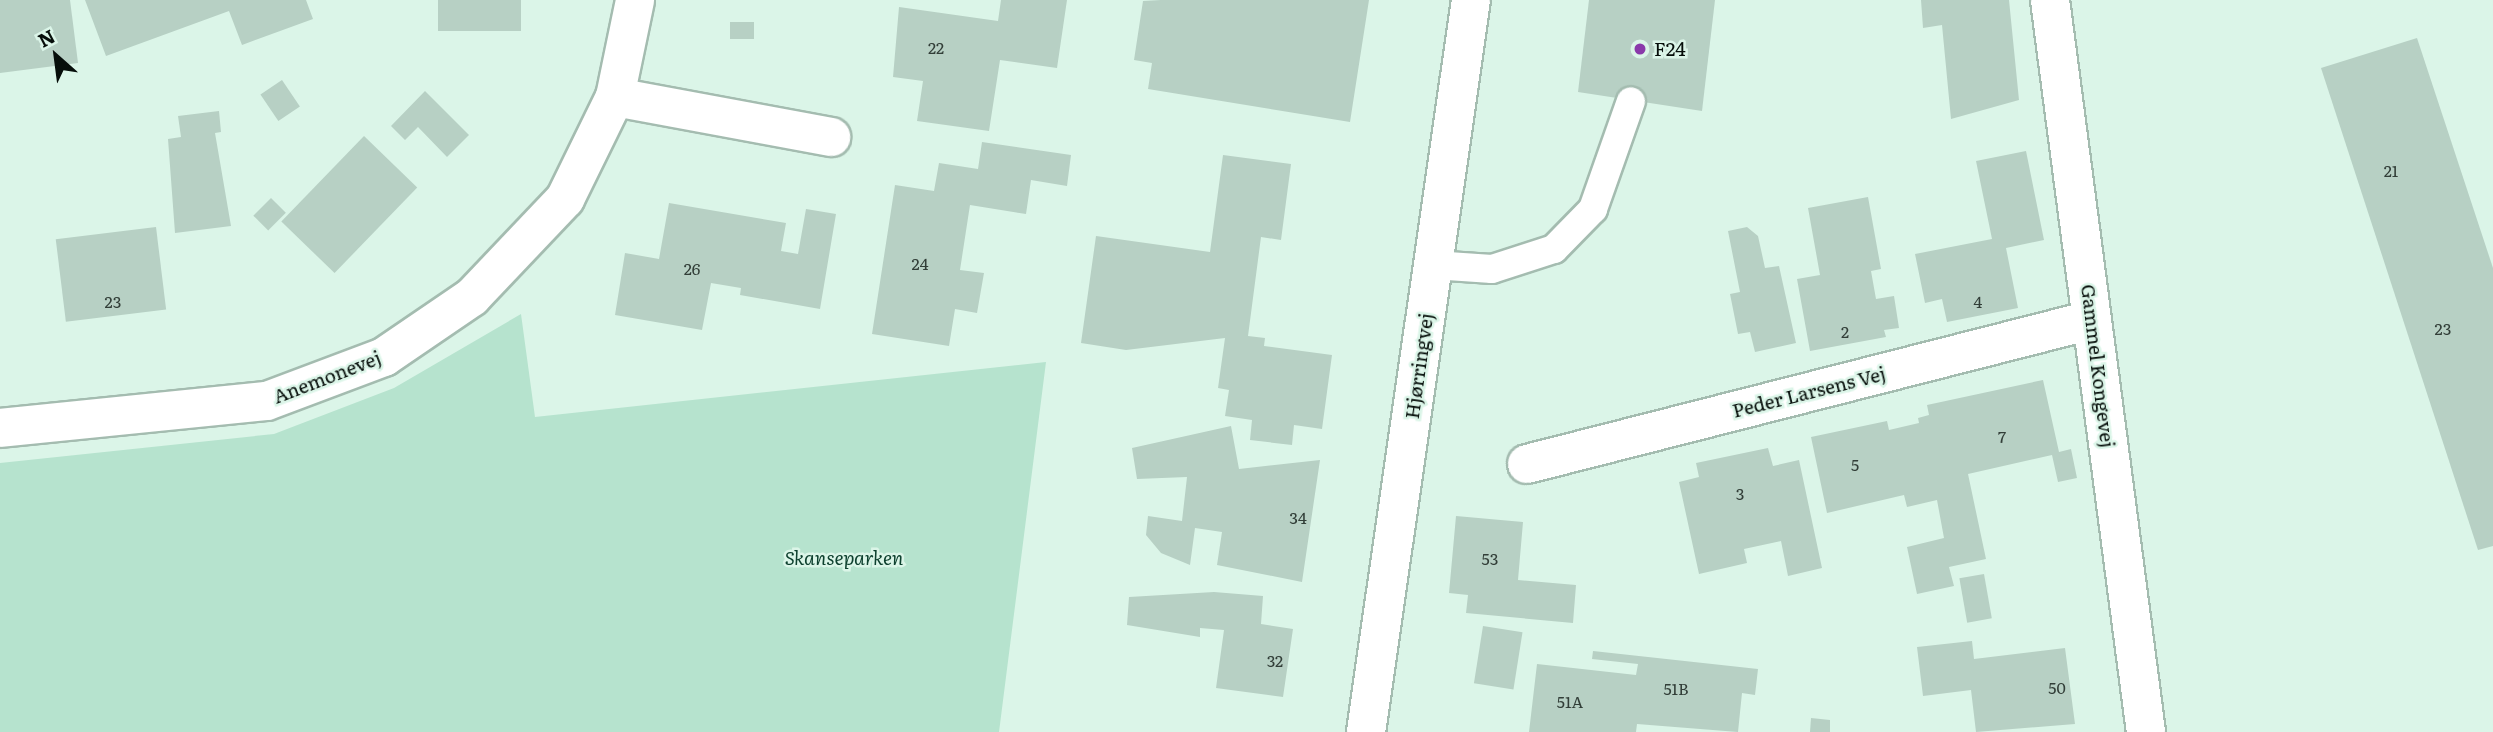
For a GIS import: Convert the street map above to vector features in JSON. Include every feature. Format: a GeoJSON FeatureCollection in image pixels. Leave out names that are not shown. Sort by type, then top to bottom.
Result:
{"type":"FeatureCollection","features":[{"type":"Feature","properties":{"kind":"street","name":"Anemonevej"},"geometry":{"type":"LineString","coordinates":[[0,428],[267,401],[384,357],[472,297],[565,199],[615,97],[635,0]]}},
{"type":"Feature","properties":{"kind":"street","name":"Hjørringvej"},"geometry":{"type":"LineString","coordinates":[[1366,732],[1471,0]]}},
{"type":"Feature","properties":{"kind":"street","name":"Gammel Kongevej"},"geometry":{"type":"LineString","coordinates":[[2050,0],[2146,732]]}},
{"type":"Feature","properties":{"kind":"street"},"geometry":{"type":"LineString","coordinates":[[615,97],[831,137]]}},
{"type":"Feature","properties":{"kind":"street","name":"Peder Larsens Vej"},"geometry":{"type":"LineString","coordinates":[[1527,464],[2091,320]]}},
{"type":"Feature","properties":{"kind":"lane"},"geometry":{"type":"LineString","coordinates":[[1433,265],[1492,269],[1554,249],[1593,209],[1631,101]]}},
{"type":"Feature","properties":{"kind":"green space","name":"Skanseparken"},"geometry":{"type":"Polygon","coordinates":[[[521,314],[535,417],[1046,362],[999,732],[0,732],[0,463],[274,434],[394,388],[521,314]]]}},
{"type":"Feature","properties":{"kind":"building"},"geometry":{"type":"Polygon","coordinates":[[[0,0],[70,0],[78,63],[0,73],[0,0]]]}},
{"type":"Feature","properties":{"kind":"building"},"geometry":{"type":"Polygon","coordinates":[[[85,0],[306,0],[313,19],[242,45],[229,11],[106,56],[85,0]]]}},
{"type":"Feature","properties":{"kind":"building"},"geometry":{"type":"Polygon","coordinates":[[[438,0],[521,0],[521,31],[438,31],[438,0]]]}},
{"type":"Feature","properties":{"kind":"building"},"geometry":{"type":"Polygon","coordinates":[[[1001,0],[1067,0],[1057,68],[1000,60],[989,131],[917,121],[923,81],[893,77],[899,7],[998,21],[1001,0]]]}},
{"type":"Feature","properties":{"kind":"building"},"geometry":{"type":"Polygon","coordinates":[[[1369,0],[1350,122],[1148,89],[1152,63],[1134,60],[1143,1],[1369,0]]]}},
{"type":"Feature","properties":{"kind":"building"},"geometry":{"type":"Polygon","coordinates":[[[1589,0],[1715,0],[1702,111],[1578,92],[1589,0]]]}},
{"type":"Feature","properties":{"kind":"building"},"geometry":{"type":"Polygon","coordinates":[[[1921,0],[2009,0],[2019,100],[1951,119],[1942,25],[1923,28],[1921,0]]]}},
{"type":"Feature","properties":{"kind":"building"},"geometry":{"type":"Polygon","coordinates":[[[730,22],[754,22],[754,39],[730,39],[730,22]]]}},
{"type":"Feature","properties":{"kind":"building"},"geometry":{"type":"Polygon","coordinates":[[[2417,38],[2493,268],[2493,546],[2478,550],[2321,68],[2417,38]]]}},
{"type":"Feature","properties":{"kind":"building"},"geometry":{"type":"Polygon","coordinates":[[[282,80],[300,107],[278,121],[260,95],[282,80]]]}},
{"type":"Feature","properties":{"kind":"building"},"geometry":{"type":"Polygon","coordinates":[[[425,91],[469,135],[447,157],[418,127],[405,140],[391,126],[425,91]]]}},
{"type":"Feature","properties":{"kind":"building"},"geometry":{"type":"Polygon","coordinates":[[[219,111],[221,132],[215,133],[231,226],[175,233],[168,139],[181,137],[178,116],[219,111]]]}},
{"type":"Feature","properties":{"kind":"building"},"geometry":{"type":"Polygon","coordinates":[[[364,136],[417,187],[335,273],[281,222],[364,136]]]}},
{"type":"Feature","properties":{"kind":"building"},"geometry":{"type":"Polygon","coordinates":[[[982,142],[1071,155],[1067,186],[1031,180],[1026,214],[970,205],[960,270],[984,273],[977,313],[955,309],[949,346],[872,334],[895,185],[934,191],[939,163],[978,169],[982,142]]]}},
{"type":"Feature","properties":{"kind":"building"},"geometry":{"type":"Polygon","coordinates":[[[2026,151],[2044,240],[2006,248],[2018,308],[1947,322],[1942,299],[1925,303],[1915,254],[1992,239],[1976,161],[2026,151]]]}},
{"type":"Feature","properties":{"kind":"building"},"geometry":{"type":"Polygon","coordinates":[[[1223,155],[1291,164],[1281,240],[1261,237],[1248,336],[1265,338],[1264,346],[1332,355],[1322,429],[1294,425],[1292,445],[1250,440],[1252,420],[1225,416],[1229,390],[1218,388],[1225,338],[1126,350],[1081,343],[1096,236],[1210,252],[1223,155]]]}},
{"type":"Feature","properties":{"kind":"building"},"geometry":{"type":"Polygon","coordinates":[[[1868,197],[1881,269],[1871,271],[1876,299],[1894,296],[1899,328],[1884,330],[1886,337],[1810,351],[1797,279],[1820,275],[1808,208],[1868,197]]]}},
{"type":"Feature","properties":{"kind":"building"},"geometry":{"type":"Polygon","coordinates":[[[271,198],[286,213],[268,231],[253,216],[271,198]]]}},
{"type":"Feature","properties":{"kind":"building"},"geometry":{"type":"Polygon","coordinates":[[[669,203],[786,223],[781,251],[798,254],[806,209],[836,214],[820,309],[740,295],[741,288],[711,283],[702,330],[615,315],[625,253],[659,259],[669,203]]]}},
{"type":"Feature","properties":{"kind":"building"},"geometry":{"type":"Polygon","coordinates":[[[156,227],[166,309],[66,322],[56,239],[156,227]]]}},
{"type":"Feature","properties":{"kind":"building"},"geometry":{"type":"Polygon","coordinates":[[[1747,227],[1758,236],[1765,268],[1779,266],[1796,343],[1755,352],[1750,332],[1738,334],[1730,294],[1740,292],[1728,231],[1747,227]]]}},
{"type":"Feature","properties":{"kind":"building"},"geometry":{"type":"Polygon","coordinates":[[[2043,380],[2059,452],[2071,449],[2077,478],[2058,482],[2052,455],[1968,474],[1986,559],[1949,567],[1954,586],[1917,594],[1907,547],[1944,538],[1937,500],[1907,507],[1904,495],[1827,513],[1811,437],[1887,421],[1889,430],[1919,423],[1918,418],[1929,415],[1927,405],[2043,380]]]}},
{"type":"Feature","properties":{"kind":"building"},"geometry":{"type":"Polygon","coordinates":[[[1231,426],[1239,469],[1320,460],[1302,582],[1217,565],[1222,532],[1195,528],[1190,565],[1161,553],[1146,535],[1148,516],[1182,521],[1187,477],[1137,479],[1132,448],[1231,426]]]}},
{"type":"Feature","properties":{"kind":"building"},"geometry":{"type":"Polygon","coordinates":[[[1768,448],[1773,466],[1799,460],[1822,568],[1788,576],[1781,541],[1744,549],[1747,563],[1699,574],[1679,482],[1699,477],[1696,463],[1768,448]]]}},
{"type":"Feature","properties":{"kind":"building"},"geometry":{"type":"Polygon","coordinates":[[[1456,516],[1523,522],[1518,580],[1576,585],[1573,623],[1466,613],[1468,595],[1449,593],[1456,516]]]}},
{"type":"Feature","properties":{"kind":"building"},"geometry":{"type":"Polygon","coordinates":[[[1984,574],[1992,618],[1967,623],[1959,578],[1984,574]]]}},
{"type":"Feature","properties":{"kind":"building"},"geometry":{"type":"Polygon","coordinates":[[[1214,592],[1263,596],[1261,624],[1293,629],[1283,697],[1216,688],[1224,630],[1200,628],[1200,637],[1127,625],[1129,597],[1214,592]]]}},
{"type":"Feature","properties":{"kind":"building"},"geometry":{"type":"Polygon","coordinates":[[[1483,626],[1523,632],[1513,690],[1474,683],[1483,626]]]}},
{"type":"Feature","properties":{"kind":"building"},"geometry":{"type":"Polygon","coordinates":[[[1972,641],[1974,659],[2065,648],[2075,724],[1976,732],[1971,690],[1923,696],[1917,647],[1972,641]]]}},
{"type":"Feature","properties":{"kind":"building"},"geometry":{"type":"Polygon","coordinates":[[[1593,651],[1758,669],[1755,695],[1742,693],[1738,732],[1637,724],[1636,732],[1529,732],[1537,664],[1636,675],[1638,664],[1592,659],[1593,651]]]}},
{"type":"Feature","properties":{"kind":"building"},"geometry":{"type":"Polygon","coordinates":[[[1811,718],[1830,720],[1830,732],[1810,732],[1811,718]]]}},
{"type":"Feature","properties":{"kind":"place","name":"F24"},"geometry":{"type":"Point","coordinates":[1640,49]}}]}
